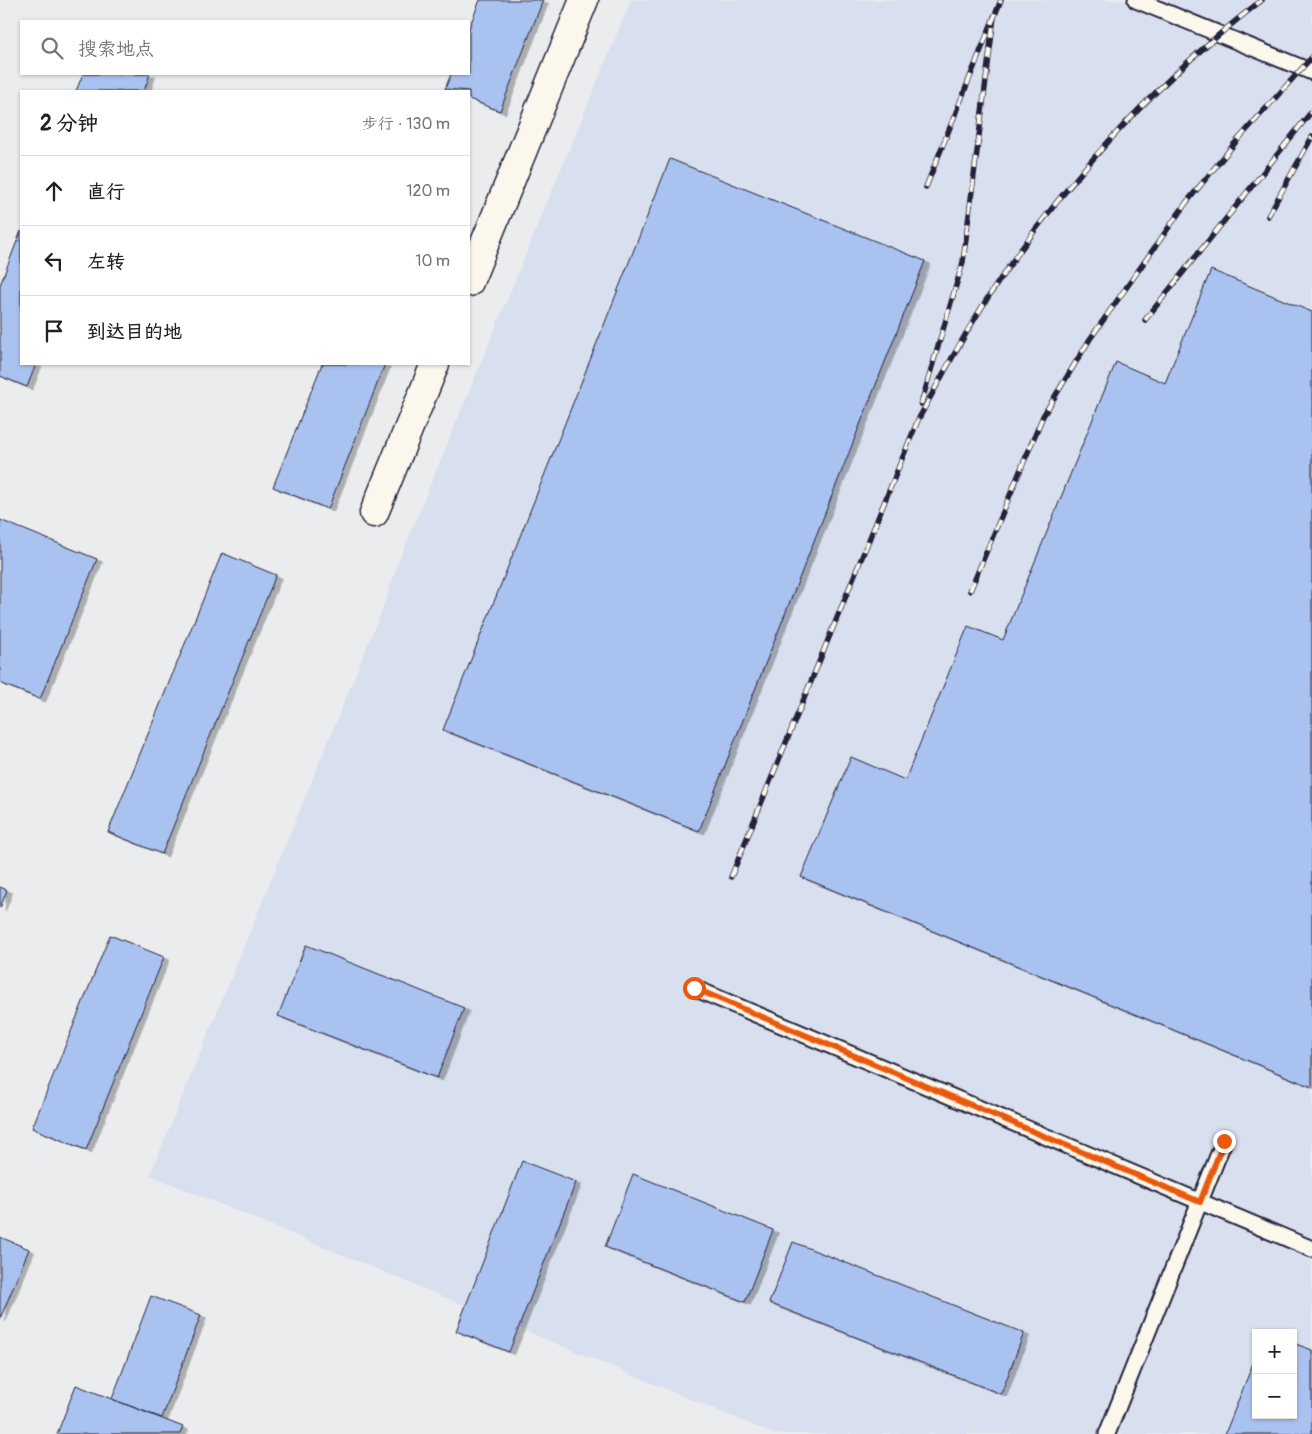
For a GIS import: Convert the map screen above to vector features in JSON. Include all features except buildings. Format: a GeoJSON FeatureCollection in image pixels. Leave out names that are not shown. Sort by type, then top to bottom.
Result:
{"type":"FeatureCollection","features":[{"type":"Feature","properties":{"kind":"street"},"geometry":{"type":"LineString","coordinates":[[470,280],[584,0]]}},
{"type":"Feature","properties":{"kind":"street"},"geometry":{"type":"LineString","coordinates":[[374,513],[435,365]]}},
{"type":"Feature","properties":{"kind":"lane"},"geometry":{"type":"LineString","coordinates":[[1136,0],[1312,72]]}},
{"type":"Feature","properties":{"kind":"lane"},"geometry":{"type":"LineString","coordinates":[[694,988],[1312,1249]]}},
{"type":"Feature","properties":{"kind":"lane"},"geometry":{"type":"LineString","coordinates":[[1107,1434],[1224,1141]]}},
{"type":"Feature","properties":{"kind":"shaded area"},"geometry":{"type":"Polygon","coordinates":[[[631,0],[1312,0],[1312,1434],[774,1434],[150,1175],[384,605],[398,563],[631,0]]]}},
{"type":"Feature","properties":{"kind":"railway"},"geometry":{"type":"LineString","coordinates":[[926,187],[1001,0]]}},
{"type":"Feature","properties":{"kind":"railway"},"geometry":{"type":"LineString","coordinates":[[731,877],[918,420],[951,359],[987,299],[1015,257],[1046,216],[1112,138],[1184,65],[1262,0]]}},
{"type":"Feature","properties":{"kind":"railway"},"geometry":{"type":"LineString","coordinates":[[921,404],[963,262],[994,17]]}},
{"type":"Feature","properties":{"kind":"railway"},"geometry":{"type":"LineString","coordinates":[[970,591],[1043,416],[1090,339],[1186,203],[1235,143],[1312,57]]}},
{"type":"Feature","properties":{"kind":"railway"},"geometry":{"type":"LineString","coordinates":[[1145,320],[1312,111]]}},
{"type":"Feature","properties":{"kind":"railway"},"geometry":{"type":"LineString","coordinates":[[1268,216],[1312,137]]}},
{"type":"Feature","properties":{"kind":"route"},"geometry":{"type":"LineString","coordinates":[[694,988],[1200,1202],[1224,1141]]}}]}
